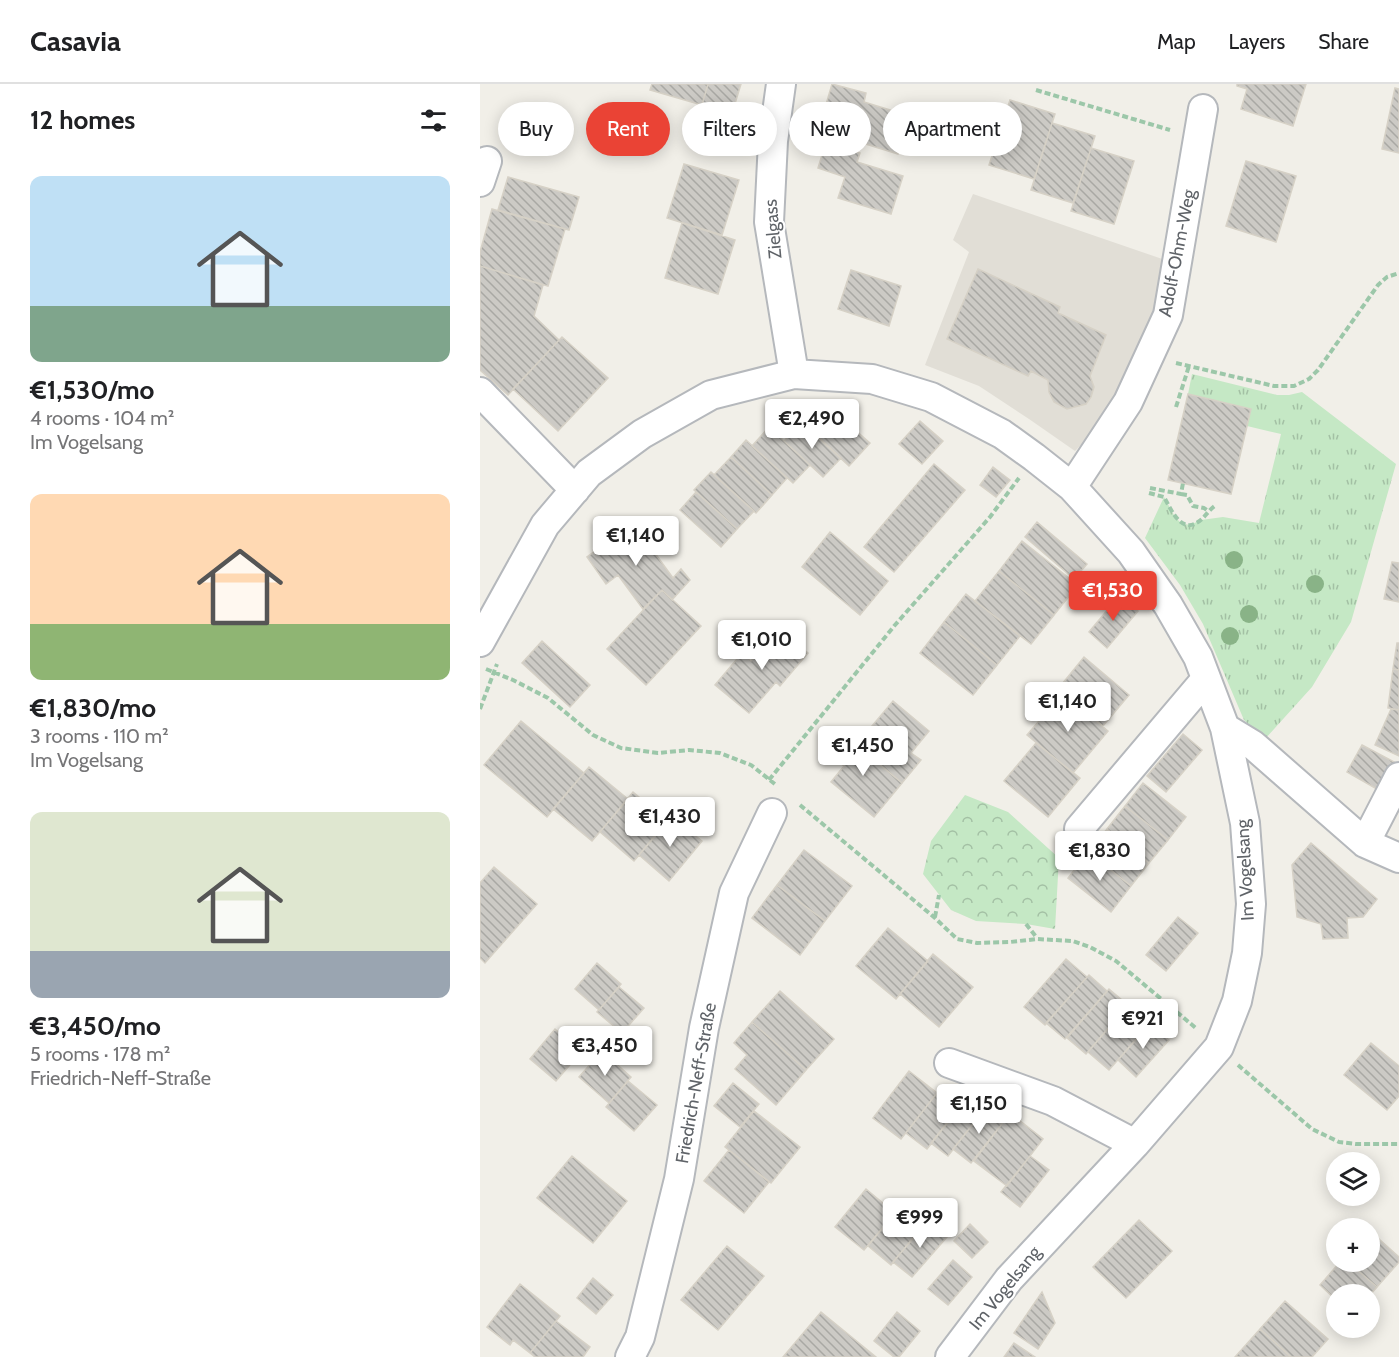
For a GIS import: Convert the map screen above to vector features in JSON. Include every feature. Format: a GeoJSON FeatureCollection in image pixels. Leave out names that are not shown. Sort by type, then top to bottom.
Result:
{"type":"FeatureCollection","features":[{"type":"Feature","properties":{"kind":"street","name":"Zielgass"},"geometry":{"type":"LineString","coordinates":[[781,84],[773,141],[769,222],[794,374]]}},
{"type":"Feature","properties":{"kind":"street","name":"Adolf-Ohm-Weg"},"geometry":{"type":"LineString","coordinates":[[1072,487],[1128,402],[1168,315],[1203,109]]}},
{"type":"Feature","properties":{"kind":"street","name":"Im Vogelsang"},"geometry":{"type":"LineString","coordinates":[[489,652],[545,525],[589,473],[642,434],[711,395],[794,374],[872,379],[931,397],[1002,434],[1072,487],[1131,552],[1168,605],[1198,657],[1225,728],[1245,823],[1251,904],[1247,953],[1237,1000],[1219,1047],[1135,1144],[1009,1278],[950,1357]]}},
{"type":"Feature","properties":{"kind":"street"},"geometry":{"type":"LineString","coordinates":[[480,392],[575,490]]}},
{"type":"Feature","properties":{"kind":"street"},"geometry":{"type":"LineString","coordinates":[[1079,828],[1206,679]]}},
{"type":"Feature","properties":{"kind":"street"},"geometry":{"type":"LineString","coordinates":[[1225,728],[1253,745],[1365,843],[1399,858]]}},
{"type":"Feature","properties":{"kind":"street"},"geometry":{"type":"LineString","coordinates":[[1365,843],[1399,777]]}},
{"type":"Feature","properties":{"kind":"street","name":"Friedrich-Neff-Straße"},"geometry":{"type":"LineString","coordinates":[[630,1357],[640,1336],[679,1179],[704,1028],[734,893],[783,801]]}},
{"type":"Feature","properties":{"kind":"street"},"geometry":{"type":"LineString","coordinates":[[950,1063],[1053,1101],[1135,1144]]}},
{"type":"Feature","properties":{"kind":"path"},"geometry":{"type":"LineString","coordinates":[[1036,90],[1198,138]]}},
{"type":"Feature","properties":{"kind":"path"},"geometry":{"type":"LineString","coordinates":[[1149,357],[1274,386],[1293,386],[1309,379],[1318,370],[1378,285],[1387,277],[1399,273]]}},
{"type":"Feature","properties":{"kind":"path"},"geometry":{"type":"LineString","coordinates":[[1176,407],[1189,366]]}},
{"type":"Feature","properties":{"kind":"path"},"geometry":{"type":"LineString","coordinates":[[769,780],[895,625],[990,517],[1034,457]]}},
{"type":"Feature","properties":{"kind":"path"},"geometry":{"type":"LineString","coordinates":[[1181,494],[1183,483]]}},
{"type":"Feature","properties":{"kind":"path"},"geometry":{"type":"LineString","coordinates":[[1150,488],[1187,495],[1192,506],[1208,511]]}},
{"type":"Feature","properties":{"kind":"path"},"geometry":{"type":"LineString","coordinates":[[1149,493],[1164,497],[1175,517],[1180,522],[1190,525],[1201,520],[1216,505]]}},
{"type":"Feature","properties":{"kind":"path"},"geometry":{"type":"LineString","coordinates":[[480,709],[493,672],[489,652]]}},
{"type":"Feature","properties":{"kind":"path"},"geometry":{"type":"LineString","coordinates":[[480,666],[548,698],[593,735],[621,748],[658,753],[689,750],[720,753],[751,765],[769,780],[783,801],[935,918],[957,939],[977,943],[1037,939],[1073,941],[1090,947],[1116,961],[1312,1129],[1339,1142],[1399,1144]]}},
{"type":"Feature","properties":{"kind":"path"},"geometry":{"type":"LineString","coordinates":[[935,918],[939,896]]}},
{"type":"Feature","properties":{"kind":"path"},"geometry":{"type":"LineString","coordinates":[[1026,924],[1037,939]]}},
{"type":"Feature","properties":{"kind":"shaded area"},"geometry":{"type":"Polygon","coordinates":[[[973,194],[1171,262],[1144,348],[1100,426],[1075,451],[979,386],[925,365],[969,252],[953,240],[973,194]]]}},
{"type":"Feature","properties":{"kind":"green space"},"geometry":{"type":"Polygon","coordinates":[[[1192,374],[1277,395],[1302,392],[1396,464],[1351,622],[1312,687],[1265,739],[1244,720],[1203,624],[1180,585],[1145,538],[1164,497],[1175,517],[1185,524],[1190,525],[1201,520],[1223,517],[1259,523],[1281,434],[1247,426],[1251,409],[1188,394],[1192,374]]]}},
{"type":"Feature","properties":{"kind":"green space"},"geometry":{"type":"Polygon","coordinates":[[[965,795],[1008,812],[1059,858],[1055,929],[1026,924],[976,921],[951,910],[923,874],[931,841],[965,795]]]}},
{"type":"Feature","properties":{"kind":"building"},"geometry":{"type":"Polygon","coordinates":[[[652,84],[708,84],[703,102],[692,102],[650,90],[652,84]]]}},
{"type":"Feature","properties":{"kind":"building"},"geometry":{"type":"Polygon","coordinates":[[[708,84],[741,84],[736,102],[703,102],[708,84]]]}},
{"type":"Feature","properties":{"kind":"building"},"geometry":{"type":"Polygon","coordinates":[[[832,84],[866,93],[864,102],[827,102],[832,84]]]}},
{"type":"Feature","properties":{"kind":"building"},"geometry":{"type":"Polygon","coordinates":[[[1237,84],[1306,84],[1293,126],[1241,109],[1247,89],[1237,84]]]}},
{"type":"Feature","properties":{"kind":"building"},"geometry":{"type":"Polygon","coordinates":[[[1395,88],[1399,89],[1399,153],[1382,149],[1395,88]]]}},
{"type":"Feature","properties":{"kind":"building"},"geometry":{"type":"Polygon","coordinates":[[[871,104],[883,108],[883,149],[871,146],[871,104]]]}},
{"type":"Feature","properties":{"kind":"building"},"geometry":{"type":"Polygon","coordinates":[[[1022,104],[1055,114],[1034,179],[989,165],[992,156],[1022,156],[1022,104]]]}},
{"type":"Feature","properties":{"kind":"building"},"geometry":{"type":"Polygon","coordinates":[[[1052,123],[1095,136],[1073,203],[1031,190],[1052,123]]]}},
{"type":"Feature","properties":{"kind":"building"},"geometry":{"type":"Polygon","coordinates":[[[1091,148],[1134,161],[1114,224],[1071,211],[1091,148]]]}},
{"type":"Feature","properties":{"kind":"building"},"geometry":{"type":"Polygon","coordinates":[[[822,156],[859,156],[857,162],[903,176],[891,214],[838,198],[845,177],[818,168],[822,156]]]}},
{"type":"Feature","properties":{"kind":"building"},"geometry":{"type":"Polygon","coordinates":[[[1246,161],[1296,176],[1276,242],[1226,226],[1246,161]]]}},
{"type":"Feature","properties":{"kind":"building"},"geometry":{"type":"Polygon","coordinates":[[[684,164],[739,180],[722,235],[667,218],[684,164]]]}},
{"type":"Feature","properties":{"kind":"building"},"geometry":{"type":"Polygon","coordinates":[[[508,177],[579,197],[569,230],[498,210],[508,177]]]}},
{"type":"Feature","properties":{"kind":"building"},"geometry":{"type":"Polygon","coordinates":[[[492,209],[565,229],[548,286],[480,266],[480,252],[492,209]]]}},
{"type":"Feature","properties":{"kind":"building"},"geometry":{"type":"Polygon","coordinates":[[[682,223],[735,240],[718,294],[665,278],[682,223]]]}},
{"type":"Feature","properties":{"kind":"building"},"geometry":{"type":"Polygon","coordinates":[[[480,266],[543,285],[534,316],[559,340],[508,395],[480,370],[480,266]]]}},
{"type":"Feature","properties":{"kind":"building"},"geometry":{"type":"Polygon","coordinates":[[[978,269],[1060,307],[1058,313],[1106,335],[1090,376],[1094,387],[1086,404],[1067,409],[1054,402],[1049,392],[1048,380],[1031,371],[1028,376],[947,339],[978,269]]]}},
{"type":"Feature","properties":{"kind":"building"},"geometry":{"type":"Polygon","coordinates":[[[851,270],[901,286],[889,326],[838,309],[851,270]]]}},
{"type":"Feature","properties":{"kind":"building"},"geometry":{"type":"Polygon","coordinates":[[[562,337],[608,378],[558,431],[513,389],[562,337]]]}},
{"type":"Feature","properties":{"kind":"building"},"geometry":{"type":"Polygon","coordinates":[[[1188,394],[1251,409],[1231,494],[1168,480],[1188,394]]]}},
{"type":"Feature","properties":{"kind":"building"},"geometry":{"type":"Polygon","coordinates":[[[845,421],[870,443],[849,466],[809,429],[813,422],[845,421]]]}},
{"type":"Feature","properties":{"kind":"building"},"geometry":{"type":"Polygon","coordinates":[[[920,421],[943,441],[922,464],[899,444],[920,421]]]}},
{"type":"Feature","properties":{"kind":"building"},"geometry":{"type":"Polygon","coordinates":[[[802,422],[841,458],[823,477],[784,441],[802,422]]]}},
{"type":"Feature","properties":{"kind":"building"},"geometry":{"type":"Polygon","coordinates":[[[769,427],[810,465],[793,483],[752,446],[769,427]]]}},
{"type":"Feature","properties":{"kind":"building"},"geometry":{"type":"Polygon","coordinates":[[[746,440],[787,478],[772,495],[731,457],[746,440]]]}},
{"type":"Feature","properties":{"kind":"building"},"geometry":{"type":"Polygon","coordinates":[[[731,457],[772,495],[756,513],[714,475],[731,457]]]}},
{"type":"Feature","properties":{"kind":"building"},"geometry":{"type":"Polygon","coordinates":[[[934,464],[965,490],[894,572],[864,547],[934,464]]]}},
{"type":"Feature","properties":{"kind":"building"},"geometry":{"type":"Polygon","coordinates":[[[993,467],[1010,480],[996,497],[980,485],[993,467]]]}},
{"type":"Feature","properties":{"kind":"building"},"geometry":{"type":"Polygon","coordinates":[[[711,472],[754,511],[737,529],[694,490],[711,472]]]}},
{"type":"Feature","properties":{"kind":"building"},"geometry":{"type":"Polygon","coordinates":[[[696,492],[737,529],[721,547],[680,510],[696,492]]]}},
{"type":"Feature","properties":{"kind":"building"},"geometry":{"type":"Polygon","coordinates":[[[1037,522],[1087,564],[1074,579],[1025,537],[1037,522]]]}},
{"type":"Feature","properties":{"kind":"building"},"geometry":{"type":"Polygon","coordinates":[[[633,523],[673,578],[681,569],[690,580],[672,600],[662,590],[643,609],[618,575],[606,584],[587,557],[633,523]]]}},
{"type":"Feature","properties":{"kind":"building"},"geometry":{"type":"Polygon","coordinates":[[[830,532],[888,581],[860,615],[802,567],[830,532]]]}},
{"type":"Feature","properties":{"kind":"building"},"geometry":{"type":"Polygon","coordinates":[[[1022,541],[1078,585],[1054,615],[999,571],[1022,541]]]}},
{"type":"Feature","properties":{"kind":"building"},"geometry":{"type":"Polygon","coordinates":[[[1392,562],[1399,563],[1399,602],[1384,599],[1392,562]]]}},
{"type":"Feature","properties":{"kind":"building"},"geometry":{"type":"Polygon","coordinates":[[[999,571],[1054,615],[1031,644],[975,601],[999,571]]]}},
{"type":"Feature","properties":{"kind":"building"},"geometry":{"type":"Polygon","coordinates":[[[662,590],[701,626],[646,685],[607,649],[662,590]]]}},
{"type":"Feature","properties":{"kind":"building"},"geometry":{"type":"Polygon","coordinates":[[[966,594],[1020,636],[997,665],[944,622],[966,594]]]}},
{"type":"Feature","properties":{"kind":"building"},"geometry":{"type":"Polygon","coordinates":[[[1119,596],[1138,611],[1107,648],[1089,632],[1119,596]]]}},
{"type":"Feature","properties":{"kind":"building"},"geometry":{"type":"Polygon","coordinates":[[[944,622],[997,665],[973,695],[920,653],[944,622]]]}},
{"type":"Feature","properties":{"kind":"building"},"geometry":{"type":"Polygon","coordinates":[[[779,628],[808,653],[780,686],[776,682],[749,713],[715,685],[742,653],[751,661],[779,628]]]}},
{"type":"Feature","properties":{"kind":"building"},"geometry":{"type":"Polygon","coordinates":[[[542,641],[590,685],[570,707],[522,663],[542,641]]]}},
{"type":"Feature","properties":{"kind":"building"},"geometry":{"type":"Polygon","coordinates":[[[1397,643],[1399,643],[1399,670],[1393,669],[1397,643]]]}},
{"type":"Feature","properties":{"kind":"building"},"geometry":{"type":"Polygon","coordinates":[[[1084,657],[1129,695],[1103,726],[1058,689],[1084,657]]]}},
{"type":"Feature","properties":{"kind":"building"},"geometry":{"type":"Polygon","coordinates":[[[1393,669],[1399,670],[1399,710],[1388,708],[1393,669]]]}},
{"type":"Feature","properties":{"kind":"building"},"geometry":{"type":"Polygon","coordinates":[[[1063,693],[1108,731],[1073,773],[1027,735],[1063,693]]]}},
{"type":"Feature","properties":{"kind":"building"},"geometry":{"type":"Polygon","coordinates":[[[893,701],[929,731],[911,753],[921,760],[902,783],[856,745],[893,701]]]}},
{"type":"Feature","properties":{"kind":"building"},"geometry":{"type":"Polygon","coordinates":[[[1391,709],[1399,710],[1399,756],[1375,745],[1391,709]]]}},
{"type":"Feature","properties":{"kind":"building"},"geometry":{"type":"Polygon","coordinates":[[[521,721],[584,773],[547,817],[484,765],[521,721]]]}},
{"type":"Feature","properties":{"kind":"building"},"geometry":{"type":"Polygon","coordinates":[[[1183,734],[1202,750],[1166,792],[1147,776],[1183,734]]]}},
{"type":"Feature","properties":{"kind":"building"},"geometry":{"type":"Polygon","coordinates":[[[845,735],[902,783],[874,817],[831,782],[844,766],[829,754],[845,735]]]}},
{"type":"Feature","properties":{"kind":"building"},"geometry":{"type":"Polygon","coordinates":[[[1036,743],[1080,778],[1048,817],[1004,781],[1036,743]]]}},
{"type":"Feature","properties":{"kind":"building"},"geometry":{"type":"Polygon","coordinates":[[[1362,745],[1398,764],[1382,792],[1347,772],[1362,745]]]}},
{"type":"Feature","properties":{"kind":"building"},"geometry":{"type":"Polygon","coordinates":[[[589,767],[628,799],[592,841],[553,809],[589,767]]]}},
{"type":"Feature","properties":{"kind":"building"},"geometry":{"type":"Polygon","coordinates":[[[1143,783],[1186,817],[1168,840],[1125,806],[1143,783]]]}},
{"type":"Feature","properties":{"kind":"building"},"geometry":{"type":"Polygon","coordinates":[[[633,792],[668,821],[634,861],[600,832],[633,792]]]}},
{"type":"Feature","properties":{"kind":"building"},"geometry":{"type":"Polygon","coordinates":[[[1125,806],[1168,840],[1149,863],[1107,829],[1125,806]]]}},
{"type":"Feature","properties":{"kind":"building"},"geometry":{"type":"Polygon","coordinates":[[[671,816],[702,841],[669,881],[639,855],[671,816]]]}},
{"type":"Feature","properties":{"kind":"building"},"geometry":{"type":"Polygon","coordinates":[[[1107,829],[1149,863],[1131,886],[1088,852],[1107,829]]]}},
{"type":"Feature","properties":{"kind":"building"},"geometry":{"type":"Polygon","coordinates":[[[1311,843],[1377,899],[1363,917],[1347,918],[1348,938],[1323,939],[1321,924],[1297,917],[1292,865],[1311,843]]]}},
{"type":"Feature","properties":{"kind":"building"},"geometry":{"type":"Polygon","coordinates":[[[804,850],[852,886],[825,921],[777,885],[804,850]]]}},
{"type":"Feature","properties":{"kind":"building"},"geometry":{"type":"Polygon","coordinates":[[[1088,852],[1131,886],[1111,912],[1068,878],[1088,852]]]}},
{"type":"Feature","properties":{"kind":"building"},"geometry":{"type":"Polygon","coordinates":[[[494,867],[537,904],[485,963],[480,958],[480,883],[494,867]]]}},
{"type":"Feature","properties":{"kind":"building"},"geometry":{"type":"Polygon","coordinates":[[[777,885],[825,921],[800,955],[752,918],[777,885]]]}},
{"type":"Feature","properties":{"kind":"building"},"geometry":{"type":"Polygon","coordinates":[[[1178,917],[1198,933],[1166,971],[1146,955],[1178,917]]]}},
{"type":"Feature","properties":{"kind":"building"},"geometry":{"type":"Polygon","coordinates":[[[888,928],[928,961],[896,999],[856,966],[888,928]]]}},
{"type":"Feature","properties":{"kind":"building"},"geometry":{"type":"Polygon","coordinates":[[[933,954],[973,987],[939,1027],[900,994],[933,954]]]}},
{"type":"Feature","properties":{"kind":"building"},"geometry":{"type":"Polygon","coordinates":[[[1066,959],[1087,977],[1045,1025],[1024,1007],[1066,959]]]}},
{"type":"Feature","properties":{"kind":"building"},"geometry":{"type":"Polygon","coordinates":[[[597,963],[621,984],[599,1010],[575,989],[597,963]]]}},
{"type":"Feature","properties":{"kind":"building"},"geometry":{"type":"Polygon","coordinates":[[[1089,975],[1107,991],[1065,1039],[1046,1023],[1089,975]]]}},
{"type":"Feature","properties":{"kind":"building"},"geometry":{"type":"Polygon","coordinates":[[[619,987],[644,1008],[622,1033],[597,1012],[619,987]]]}},
{"type":"Feature","properties":{"kind":"building"},"geometry":{"type":"Polygon","coordinates":[[[1109,989],[1128,1005],[1086,1054],[1067,1038],[1109,989]]]}},
{"type":"Feature","properties":{"kind":"building"},"geometry":{"type":"Polygon","coordinates":[[[780,991],[834,1039],[806,1070],[752,1022],[780,991]]]}},
{"type":"Feature","properties":{"kind":"building"},"geometry":{"type":"Polygon","coordinates":[[[1130,1003],[1151,1022],[1109,1070],[1088,1052],[1130,1003]]]}},
{"type":"Feature","properties":{"kind":"building"},"geometry":{"type":"Polygon","coordinates":[[[752,1022],[806,1070],[776,1105],[735,1069],[747,1055],[734,1043],[752,1022]]]}},
{"type":"Feature","properties":{"kind":"building"},"geometry":{"type":"Polygon","coordinates":[[[1150,1024],[1169,1040],[1136,1077],[1118,1060],[1150,1024]]]}},
{"type":"Feature","properties":{"kind":"building"},"geometry":{"type":"Polygon","coordinates":[[[555,1029],[581,1052],[556,1081],[530,1059],[555,1029]]]}},
{"type":"Feature","properties":{"kind":"building"},"geometry":{"type":"Polygon","coordinates":[[[1371,1043],[1399,1066],[1399,1096],[1387,1110],[1344,1075],[1371,1043]]]}},
{"type":"Feature","properties":{"kind":"building"},"geometry":{"type":"Polygon","coordinates":[[[602,1051],[631,1077],[609,1103],[579,1077],[602,1051]]]}},
{"type":"Feature","properties":{"kind":"building"},"geometry":{"type":"Polygon","coordinates":[[[909,1071],[937,1093],[901,1139],[873,1118],[909,1071]]]}},
{"type":"Feature","properties":{"kind":"building"},"geometry":{"type":"Polygon","coordinates":[[[628,1081],[657,1105],[634,1131],[606,1107],[628,1081]]]}},
{"type":"Feature","properties":{"kind":"building"},"geometry":{"type":"Polygon","coordinates":[[[733,1083],[759,1104],[740,1127],[714,1106],[733,1083]]]}},
{"type":"Feature","properties":{"kind":"building"},"geometry":{"type":"Polygon","coordinates":[[[943,1085],[964,1102],[927,1149],[906,1133],[943,1085]]]}},
{"type":"Feature","properties":{"kind":"building"},"geometry":{"type":"Polygon","coordinates":[[[967,1097],[984,1110],[948,1156],[931,1143],[967,1097]]]}},
{"type":"Feature","properties":{"kind":"building"},"geometry":{"type":"Polygon","coordinates":[[[987,1106],[1005,1120],[971,1163],[953,1149],[987,1106]]]}},
{"type":"Feature","properties":{"kind":"building"},"geometry":{"type":"Polygon","coordinates":[[[754,1111],[800,1147],[771,1183],[725,1147],[754,1111]]]}},
{"type":"Feature","properties":{"kind":"building"},"geometry":{"type":"Polygon","coordinates":[[[1010,1113],[1043,1139],[1007,1186],[974,1161],[1010,1113]]]}},
{"type":"Feature","properties":{"kind":"building"},"geometry":{"type":"Polygon","coordinates":[[[729,1150],[769,1182],[744,1213],[704,1181],[729,1150]]]}},
{"type":"Feature","properties":{"kind":"building"},"geometry":{"type":"Polygon","coordinates":[[[572,1156],[627,1201],[593,1243],[537,1198],[572,1156]]]}},
{"type":"Feature","properties":{"kind":"building"},"geometry":{"type":"Polygon","coordinates":[[[1030,1156],[1049,1170],[1020,1207],[1001,1192],[1030,1156]]]}},
{"type":"Feature","properties":{"kind":"building"},"geometry":{"type":"Polygon","coordinates":[[[866,1189],[895,1213],[864,1250],[835,1227],[866,1189]]]}},
{"type":"Feature","properties":{"kind":"building"},"geometry":{"type":"Polygon","coordinates":[[[897,1210],[920,1229],[891,1265],[868,1246],[897,1210]]]}},
{"type":"Feature","properties":{"kind":"building"},"geometry":{"type":"Polygon","coordinates":[[[1139,1220],[1172,1251],[1126,1298],[1093,1267],[1139,1220]]]}},
{"type":"Feature","properties":{"kind":"building"},"geometry":{"type":"Polygon","coordinates":[[[928,1221],[947,1237],[912,1277],[893,1262],[928,1221]]]}},
{"type":"Feature","properties":{"kind":"building"},"geometry":{"type":"Polygon","coordinates":[[[970,1224],[988,1242],[972,1258],[954,1241],[970,1224]]]}},
{"type":"Feature","properties":{"kind":"building"},"geometry":{"type":"Polygon","coordinates":[[[1380,1240],[1399,1257],[1399,1262],[1380,1284],[1374,1284],[1360,1272],[1380,1272],[1380,1240]]]}},
{"type":"Feature","properties":{"kind":"building"},"geometry":{"type":"Polygon","coordinates":[[[727,1246],[764,1276],[718,1330],[681,1300],[727,1246]]]}},
{"type":"Feature","properties":{"kind":"building"},"geometry":{"type":"Polygon","coordinates":[[[953,1260],[972,1277],[948,1305],[928,1289],[953,1260]]]}},
{"type":"Feature","properties":{"kind":"building"},"geometry":{"type":"Polygon","coordinates":[[[1331,1272],[1360,1272],[1374,1284],[1326,1284],[1326,1291],[1320,1285],[1331,1272]]]}},
{"type":"Feature","properties":{"kind":"building"},"geometry":{"type":"Polygon","coordinates":[[[593,1278],[613,1295],[596,1314],[577,1298],[593,1278]]]}},
{"type":"Feature","properties":{"kind":"building"},"geometry":{"type":"Polygon","coordinates":[[[520,1284],[560,1316],[530,1353],[513,1340],[510,1345],[487,1327],[520,1284]]]}},
{"type":"Feature","properties":{"kind":"building"},"geometry":{"type":"Polygon","coordinates":[[[1042,1292],[1055,1323],[1038,1349],[1014,1333],[1042,1292]]]}},
{"type":"Feature","properties":{"kind":"building"},"geometry":{"type":"Polygon","coordinates":[[[1285,1301],[1328,1339],[1312,1357],[1291,1357],[1260,1329],[1285,1301]]]}},
{"type":"Feature","properties":{"kind":"building"},"geometry":{"type":"Polygon","coordinates":[[[821,1312],[876,1357],[783,1357],[821,1312]]]}},
{"type":"Feature","properties":{"kind":"building"},"geometry":{"type":"Polygon","coordinates":[[[897,1312],[920,1331],[899,1357],[894,1357],[874,1341],[897,1312]]]}},
{"type":"Feature","properties":{"kind":"building"},"geometry":{"type":"Polygon","coordinates":[[[556,1321],[590,1347],[583,1357],[535,1357],[530,1353],[556,1321]]]}},
{"type":"Feature","properties":{"kind":"building"},"geometry":{"type":"Polygon","coordinates":[[[1260,1329],[1291,1357],[1235,1357],[1260,1329]]]}},
{"type":"Feature","properties":{"kind":"building"},"geometry":{"type":"Polygon","coordinates":[[[1014,1343],[1035,1357],[1004,1357],[1014,1343]]]}}]}
